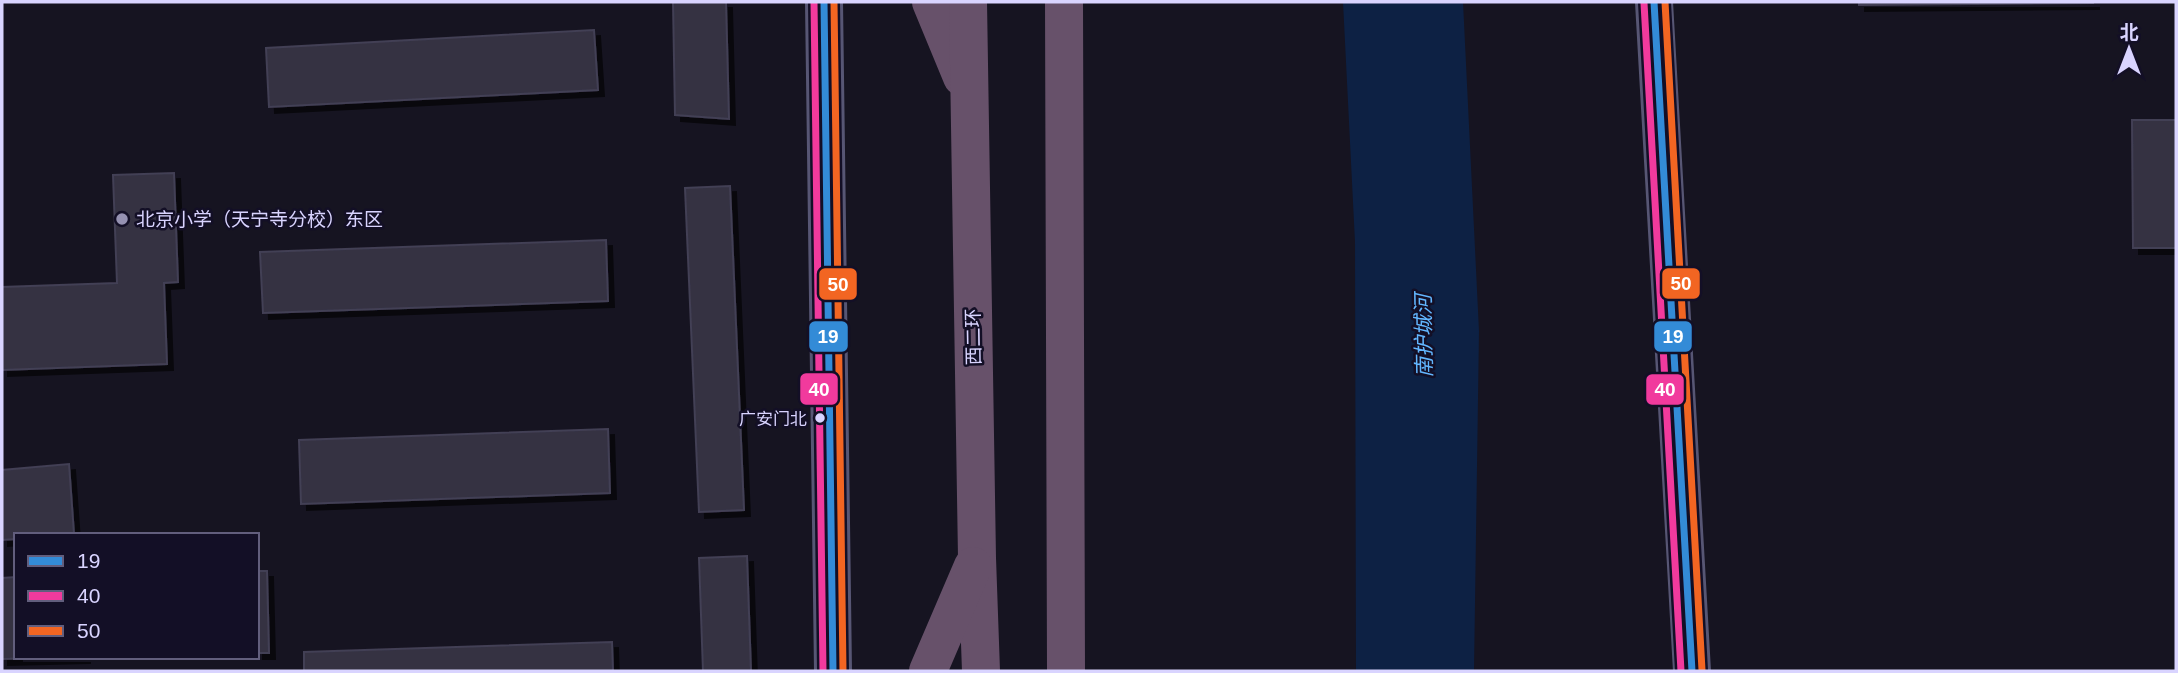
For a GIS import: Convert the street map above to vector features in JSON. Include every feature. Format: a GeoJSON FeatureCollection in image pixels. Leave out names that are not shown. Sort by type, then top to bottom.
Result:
{"type":"FeatureCollection","features":[{"type":"Feature","properties":{"kind":"highway"},"geometry":{"type":"LineString","coordinates":[[931,2],[969,94]]}},
{"type":"Feature","properties":{"kind":"highway","name":"西二环"},"geometry":{"type":"LineString","coordinates":[[968,2],[981,671]]}},
{"type":"Feature","properties":{"kind":"highway"},"geometry":{"type":"LineString","coordinates":[[1064,2],[1066,671]]}},
{"type":"Feature","properties":{"kind":"highway"},"geometry":{"type":"LineString","coordinates":[[928,671],[977,558]]}},
{"type":"Feature","properties":{"kind":"street"},"geometry":{"type":"LineString","coordinates":[[824,2],[832,671]]}},
{"type":"Feature","properties":{"kind":"street"},"geometry":{"type":"LineString","coordinates":[[1654,2],[1692,671]]}},
{"type":"Feature","properties":{"kind":"water","name":"南护城河"},"geometry":{"type":"Polygon","coordinates":[[[1343,2],[1463,2],[1479,331],[1474,671],[1356,671],[1355,242],[1343,2]]]}},
{"type":"Feature","properties":{"kind":"building"},"geometry":{"type":"Polygon","coordinates":[[[673,2],[726,2],[729,119],[675,115],[673,2]]]}},
{"type":"Feature","properties":{"kind":"building"},"geometry":{"type":"Polygon","coordinates":[[[1859,2],[2093,2],[2093,3],[1859,5],[1859,2]]]}},
{"type":"Feature","properties":{"kind":"building"},"geometry":{"type":"Polygon","coordinates":[[[594,30],[598,90],[269,107],[266,48],[594,30]]]}},
{"type":"Feature","properties":{"kind":"building"},"geometry":{"type":"Polygon","coordinates":[[[2132,120],[2176,120],[2176,248],[2133,248],[2132,120]]]}},
{"type":"Feature","properties":{"kind":"building"},"geometry":{"type":"Polygon","coordinates":[[[174,173],[178,282],[164,283],[167,364],[2,370],[2,287],[117,283],[113,175],[174,173]]]}},
{"type":"Feature","properties":{"kind":"building"},"geometry":{"type":"Polygon","coordinates":[[[730,186],[744,510],[699,512],[685,188],[730,186]]]}},
{"type":"Feature","properties":{"kind":"building"},"geometry":{"type":"Polygon","coordinates":[[[606,240],[608,301],[263,313],[260,252],[606,240]]]}},
{"type":"Feature","properties":{"kind":"building"},"geometry":{"type":"Polygon","coordinates":[[[608,429],[610,493],[301,504],[299,440],[608,429]]]}},
{"type":"Feature","properties":{"kind":"building"},"geometry":{"type":"Polygon","coordinates":[[[69,464],[74,533],[14,533],[14,539],[2,540],[2,470],[69,464]]]}},
{"type":"Feature","properties":{"kind":"building"},"geometry":{"type":"Polygon","coordinates":[[[747,556],[751,671],[703,671],[699,558],[747,556]]]}},
{"type":"Feature","properties":{"kind":"building"},"geometry":{"type":"Polygon","coordinates":[[[259,571],[267,571],[269,653],[259,653],[259,571]]]}},
{"type":"Feature","properties":{"kind":"building"},"geometry":{"type":"Polygon","coordinates":[[[14,577],[14,659],[2,659],[2,578],[14,577]]]}},
{"type":"Feature","properties":{"kind":"building"},"geometry":{"type":"Polygon","coordinates":[[[612,642],[613,671],[304,671],[304,652],[612,642]]]}},
{"type":"Feature","properties":{"kind":"transit line","name":"40"},"geometry":{"type":"LineString","coordinates":[[814,2],[823,671]]}},
{"type":"Feature","properties":{"kind":"transit line","name":"19"},"geometry":{"type":"LineString","coordinates":[[824,2],[833,671]]}},
{"type":"Feature","properties":{"kind":"transit line","name":"50"},"geometry":{"type":"LineString","coordinates":[[834,2],[843,671]]}},
{"type":"Feature","properties":{"kind":"transit line","name":"19"},"geometry":{"type":"LineString","coordinates":[[1654,2],[1692,671]]}},
{"type":"Feature","properties":{"kind":"transit line","name":"50"},"geometry":{"type":"LineString","coordinates":[[1665,2],[1702,670]]}},
{"type":"Feature","properties":{"kind":"transit line","name":"40"},"geometry":{"type":"LineString","coordinates":[[1644,3],[1681,671]]}},
{"type":"Feature","properties":{"kind":"place","name":"北京小学（天宁寺分校）东区"},"geometry":{"type":"Point","coordinates":[122,219]}},
{"type":"Feature","properties":{"kind":"place","name":"广安门北"},"geometry":{"type":"Point","coordinates":[820,418]}}]}
